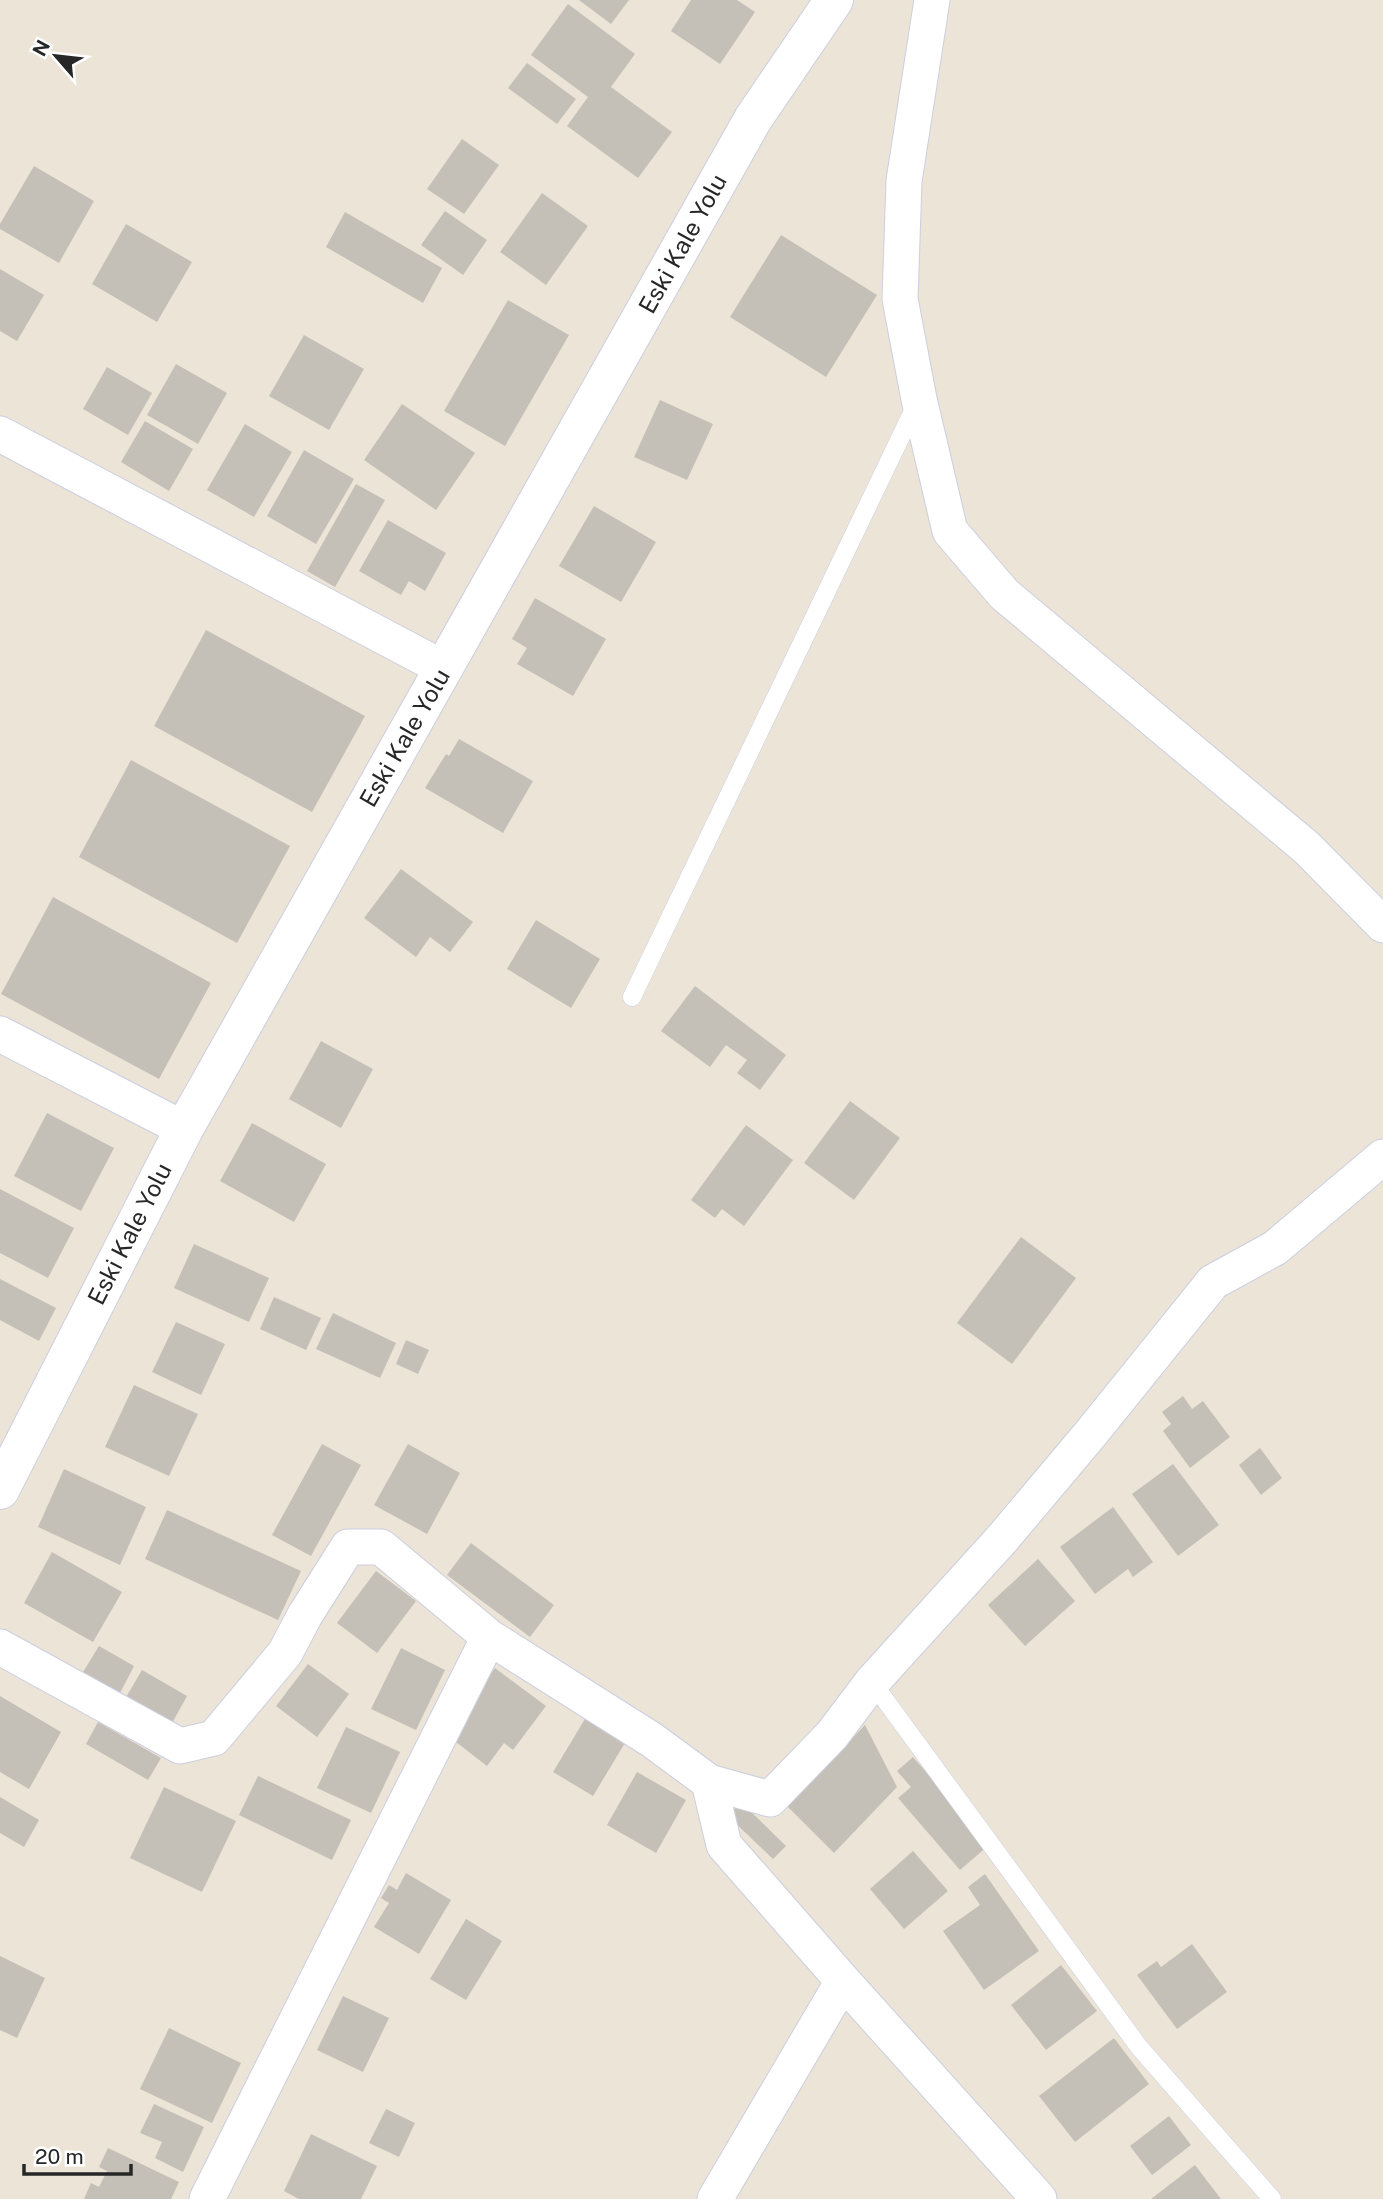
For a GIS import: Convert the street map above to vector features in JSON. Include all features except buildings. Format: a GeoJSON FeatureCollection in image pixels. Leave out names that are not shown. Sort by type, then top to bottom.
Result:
{"type":"FeatureCollection","features":[{"type":"Feature","properties":{"kind":"street","name":"Eski Kale Yolu"},"geometry":{"type":"LineString","coordinates":[[0,1490],[184,1129],[753,119],[834,0]]}},
{"type":"Feature","properties":{"kind":"street"},"geometry":{"type":"LineString","coordinates":[[933,0],[904,181],[900,299],[919,399],[950,531],[1004,594],[1307,848],[1383,926]]}},
{"type":"Feature","properties":{"kind":"street"},"geometry":{"type":"LineString","coordinates":[[0,434],[445,669]]}},
{"type":"Feature","properties":{"kind":"street"},"geometry":{"type":"LineString","coordinates":[[0,1034],[184,1129]]}},
{"type":"Feature","properties":{"kind":"street"},"geometry":{"type":"LineString","coordinates":[[0,1647],[180,1746],[214,1738],[285,1653],[305,1615],[348,1547],[381,1547],[489,1637],[652,1741],[709,1782],[770,1799],[832,1735],[872,1682],[1002,1539],[1213,1282],[1275,1248],[1383,1157]]}},
{"type":"Feature","properties":{"kind":"street"},"geometry":{"type":"LineString","coordinates":[[207,2199],[489,1637]]}},
{"type":"Feature","properties":{"kind":"street"},"geometry":{"type":"LineString","coordinates":[[709,1782],[724,1845],[1039,2199]]}},
{"type":"Feature","properties":{"kind":"street"},"geometry":{"type":"LineString","coordinates":[[715,2199],[843,1981]]}},
{"type":"Feature","properties":{"kind":"lane"},"geometry":{"type":"LineString","coordinates":[[632,997],[919,399]]}},
{"type":"Feature","properties":{"kind":"lane"},"geometry":{"type":"LineString","coordinates":[[872,1682],[1139,2047],[1272,2199]]}}]}
